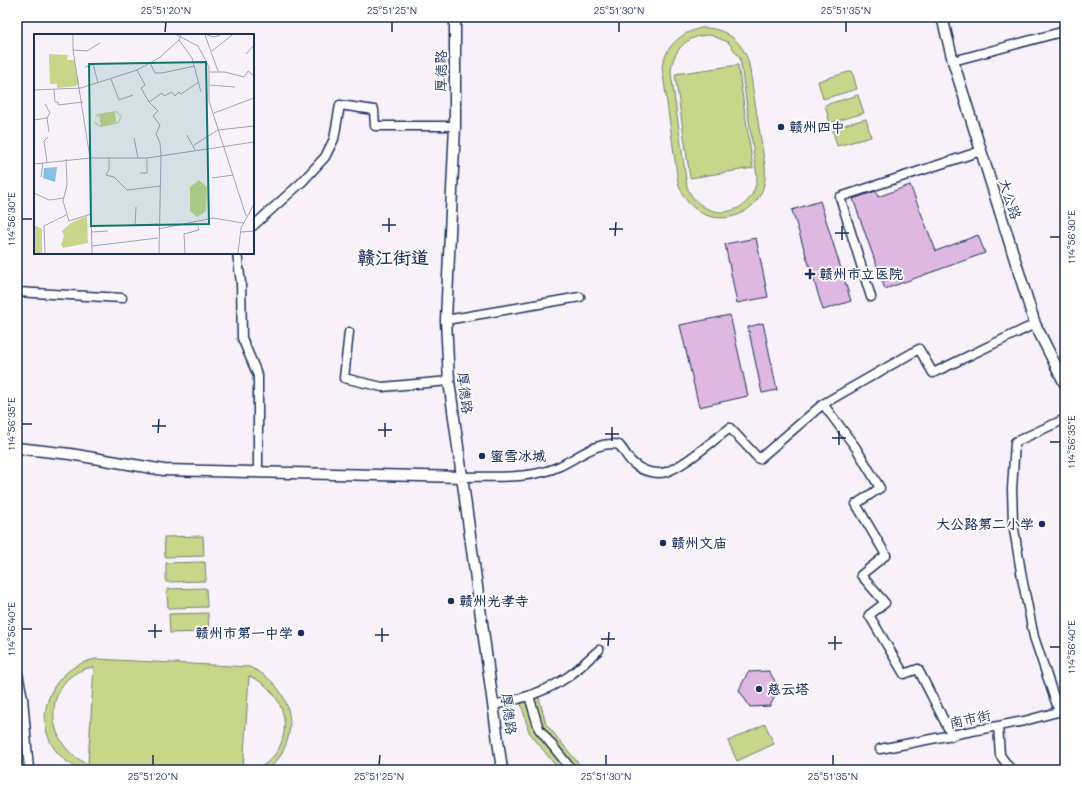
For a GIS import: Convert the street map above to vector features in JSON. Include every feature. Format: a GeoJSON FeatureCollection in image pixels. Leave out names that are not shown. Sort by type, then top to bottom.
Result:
{"type":"FeatureCollection","features":[{"type":"Feature","properties":{"kind":"street","name":"厚德路"},"geometry":{"type":"LineString","coordinates":[[455,17],[454,126],[446,320],[449,381],[502,770]]}},
{"type":"Feature","properties":{"kind":"street","name":"大公路"},"geometry":{"type":"LineString","coordinates":[[942,17],[953,61],[1035,324],[1065,384]]}},
{"type":"Feature","properties":{"kind":"street"},"geometry":{"type":"LineString","coordinates":[[953,61],[1065,31]]}},
{"type":"Feature","properties":{"kind":"street"},"geometry":{"type":"LineString","coordinates":[[254,225],[302,182],[325,157],[334,139],[340,105],[374,110],[375,126],[454,126]]}},
{"type":"Feature","properties":{"kind":"street"},"geometry":{"type":"LineString","coordinates":[[871,297],[840,198],[981,151]]}},
{"type":"Feature","properties":{"kind":"street"},"geometry":{"type":"LineString","coordinates":[[237,254],[240,283],[242,338],[258,376],[258,471]]}},
{"type":"Feature","properties":{"kind":"street"},"geometry":{"type":"LineString","coordinates":[[17,292],[122,298]]}},
{"type":"Feature","properties":{"kind":"street"},"geometry":{"type":"LineString","coordinates":[[446,320],[580,297]]}},
{"type":"Feature","properties":{"kind":"street"},"geometry":{"type":"LineString","coordinates":[[17,448],[70,454],[164,470],[258,471],[463,477],[527,476],[542,473],[559,467],[608,443],[619,445],[633,464],[651,472],[665,472],[679,465],[730,428],[759,459],[823,404],[918,349],[933,373],[1035,324]]}},
{"type":"Feature","properties":{"kind":"street"},"geometry":{"type":"LineString","coordinates":[[349,332],[344,378],[382,387],[449,381]]}},
{"type":"Feature","properties":{"kind":"street"},"geometry":{"type":"LineString","coordinates":[[823,404],[856,448],[880,488],[856,504],[886,555],[861,575],[884,602],[869,615],[904,674],[918,669],[952,736]]}},
{"type":"Feature","properties":{"kind":"street"},"geometry":{"type":"LineString","coordinates":[[1062,711],[1034,637],[1023,585],[1013,523],[1012,489],[1015,442],[1065,419]]}},
{"type":"Feature","properties":{"kind":"street"},"geometry":{"type":"LineString","coordinates":[[494,705],[529,696],[552,687],[569,676],[599,650]]}},
{"type":"Feature","properties":{"kind":"street"},"geometry":{"type":"LineString","coordinates":[[17,669],[23,698],[30,770]]}},
{"type":"Feature","properties":{"kind":"street"},"geometry":{"type":"LineString","coordinates":[[529,696],[538,729],[572,770]]}},
{"type":"Feature","properties":{"kind":"street","name":"南市街"},"geometry":{"type":"LineString","coordinates":[[880,749],[952,736],[1062,711]]}},
{"type":"Feature","properties":{"kind":"street"},"geometry":{"type":"LineString","coordinates":[[998,726],[1000,755],[1011,770]]}},
{"type":"Feature","properties":{"kind":"green space"},"geometry":{"type":"Polygon","coordinates":[[[710,28],[732,37],[738,42],[749,64],[765,166],[764,186],[756,201],[744,212],[729,217],[714,217],[699,211],[686,200],[678,182],[662,67],[667,53],[675,42],[680,37],[693,30],[710,28]],[[710,35],[694,38],[688,41],[682,45],[674,57],[671,73],[687,187],[695,199],[704,207],[716,211],[727,212],[738,208],[747,201],[754,190],[757,176],[740,58],[728,42],[710,35]]]}},
{"type":"Feature","properties":{"kind":"green space"},"geometry":{"type":"Polygon","coordinates":[[[738,65],[753,168],[690,178],[675,74],[738,65]]]}},
{"type":"Feature","properties":{"kind":"green space"},"geometry":{"type":"Polygon","coordinates":[[[852,71],[857,89],[823,99],[818,81],[852,71]]]}},
{"type":"Feature","properties":{"kind":"green space"},"geometry":{"type":"Polygon","coordinates":[[[858,95],[864,113],[830,123],[825,105],[858,95]]]}},
{"type":"Feature","properties":{"kind":"green space"},"geometry":{"type":"Polygon","coordinates":[[[866,119],[871,137],[837,146],[832,128],[866,119]]]}},
{"type":"Feature","properties":{"kind":"green space"},"geometry":{"type":"Polygon","coordinates":[[[203,536],[204,556],[165,557],[164,537],[203,536]]]}},
{"type":"Feature","properties":{"kind":"green space"},"geometry":{"type":"Polygon","coordinates":[[[205,562],[206,581],[166,582],[166,563],[205,562]]]}},
{"type":"Feature","properties":{"kind":"green space"},"geometry":{"type":"Polygon","coordinates":[[[206,588],[207,607],[168,608],[167,589],[206,588]]]}},
{"type":"Feature","properties":{"kind":"green space"},"geometry":{"type":"Polygon","coordinates":[[[208,613],[209,632],[170,633],[169,614],[208,613]]]}},
{"type":"Feature","properties":{"kind":"green space"},"geometry":{"type":"Polygon","coordinates":[[[96,659],[249,667],[264,675],[276,686],[284,699],[289,713],[290,728],[287,743],[279,757],[268,770],[255,770],[269,761],[278,749],[283,736],[284,722],[281,708],[274,695],[263,684],[249,676],[243,770],[83,770],[64,760],[52,745],[46,729],[46,711],[51,693],[61,678],[76,666],[96,659]],[[94,667],[77,672],[65,682],[57,695],[54,710],[55,726],[61,741],[72,754],[88,764],[94,667]]]}},
{"type":"Feature","properties":{"kind":"green space"},"geometry":{"type":"Polygon","coordinates":[[[538,694],[546,724],[584,770],[559,770],[529,732],[520,699],[538,694]]]}},
{"type":"Feature","properties":{"kind":"green space"},"geometry":{"type":"Polygon","coordinates":[[[765,724],[774,744],[737,761],[728,741],[765,724]]]}},
{"type":"Feature","properties":{"kind":"building"},"geometry":{"type":"Polygon","coordinates":[[[910,185],[936,251],[978,235],[985,253],[885,289],[853,199],[876,191],[878,197],[910,185]]]}},
{"type":"Feature","properties":{"kind":"building"},"geometry":{"type":"Polygon","coordinates":[[[820,201],[851,301],[823,310],[792,210],[820,201]]]}},
{"type":"Feature","properties":{"kind":"building"},"geometry":{"type":"Polygon","coordinates":[[[756,238],[768,297],[737,303],[725,244],[756,238]]]}},
{"type":"Feature","properties":{"kind":"building"},"geometry":{"type":"Polygon","coordinates":[[[730,315],[748,396],[699,407],[680,325],[730,315]]]}},
{"type":"Feature","properties":{"kind":"building"},"geometry":{"type":"Polygon","coordinates":[[[763,323],[777,390],[762,393],[748,327],[763,323]]]}},
{"type":"Feature","properties":{"kind":"building","name":"慈云塔"},"geometry":{"type":"Polygon","coordinates":[[[769,671],[779,688],[770,706],[750,707],[739,690],[748,672],[769,671]]]}},
{"type":"Feature","properties":{"kind":"place","name":"赣州四中"},"geometry":{"type":"Point","coordinates":[781,127]}},
{"type":"Feature","properties":{"kind":"place","name":"赣州市立医院"},"geometry":{"type":"Point","coordinates":[810,274]}},
{"type":"Feature","properties":{"kind":"place","name":"蜜雪冰城"},"geometry":{"type":"Point","coordinates":[482,456]}},
{"type":"Feature","properties":{"kind":"place","name":"大公路第二小学"},"geometry":{"type":"Point","coordinates":[1042,524]}},
{"type":"Feature","properties":{"kind":"place","name":"赣州文庙"},"geometry":{"type":"Point","coordinates":[663,543]}},
{"type":"Feature","properties":{"kind":"place","name":"赣州光孝寺"},"geometry":{"type":"Point","coordinates":[451,601]}},
{"type":"Feature","properties":{"kind":"place","name":"赣州市第一中学"},"geometry":{"type":"Point","coordinates":[301,633]}},
{"type":"Feature","properties":{"kind":"place","name":"慈云塔"},"geometry":{"type":"Point","coordinates":[759,689]}},
{"type":"Feature","properties":{"kind":"district","name":"赣江街道"},"geometry":{"type":"Point","coordinates":[393,258]}}]}
